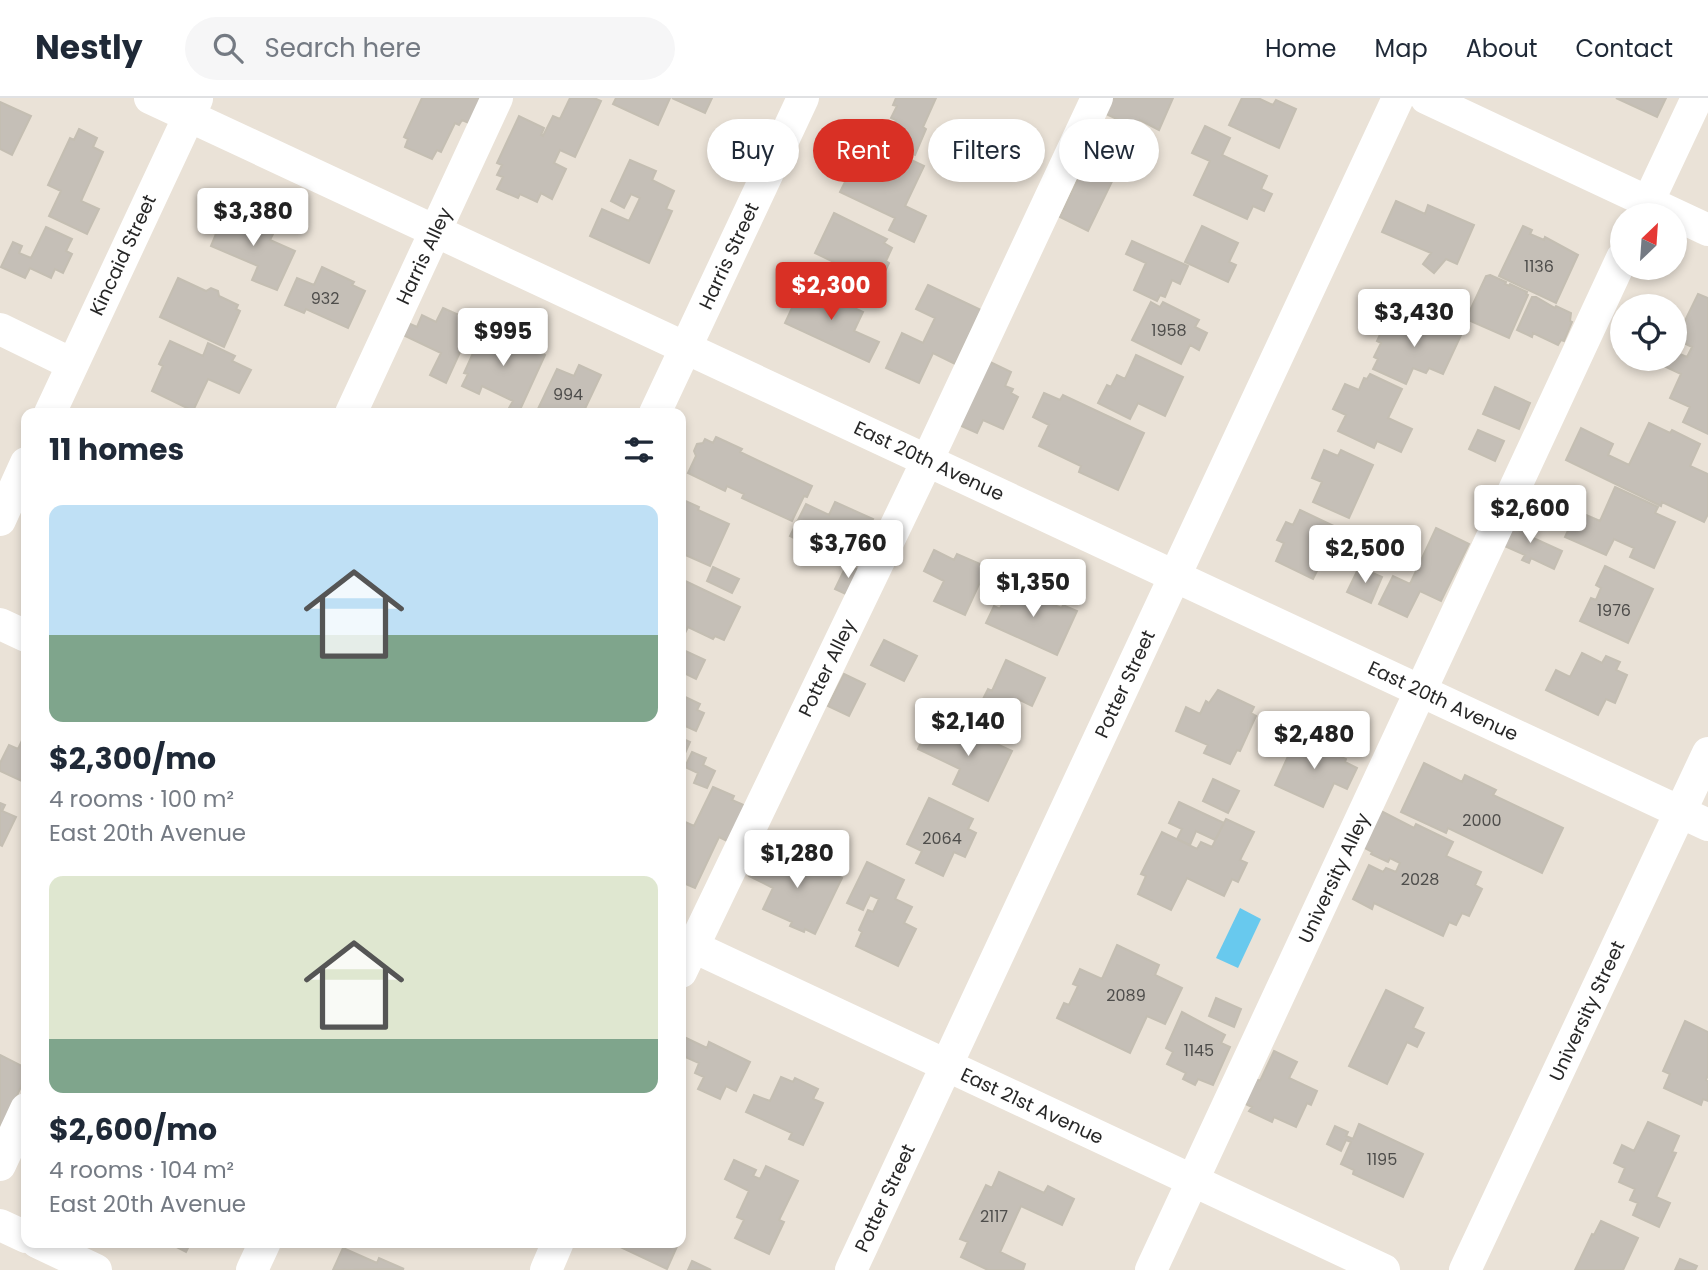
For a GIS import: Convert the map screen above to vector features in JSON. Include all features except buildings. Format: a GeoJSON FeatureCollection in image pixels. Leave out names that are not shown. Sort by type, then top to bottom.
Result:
{"type":"FeatureCollection","features":[{"type":"Feature","properties":{"kind":"street","name":"East 20th Avenue"},"geometry":{"type":"LineString","coordinates":[[150,98],[193,107],[435,231],[1694,819]]}},
{"type":"Feature","properties":{"kind":"street","name":"Harris Alley"},"geometry":{"type":"LineString","coordinates":[[353,408],[497,98]]}},
{"type":"Feature","properties":{"kind":"street","name":"Harris Street"},"geometry":{"type":"LineString","coordinates":[[657,408],[803,98]]}},
{"type":"Feature","properties":{"kind":"street","name":"Potter Alley"},"geometry":{"type":"LineString","coordinates":[[686,949],[927,461],[1097,98]]}},
{"type":"Feature","properties":{"kind":"street","name":"Potter Street"},"geometry":{"type":"LineString","coordinates":[[850,1270],[1398,98]]}},
{"type":"Feature","properties":{"kind":"street"},"geometry":{"type":"LineString","coordinates":[[1426,98],[1633,203]]}},
{"type":"Feature","properties":{"kind":"street"},"geometry":{"type":"LineString","coordinates":[[1648,203],[1697,98]]}},
{"type":"Feature","properties":{"kind":"street","name":"Kincaid Street"},"geometry":{"type":"LineString","coordinates":[[52,408],[193,107]]}},
{"type":"Feature","properties":{"kind":"street"},"geometry":{"type":"LineString","coordinates":[[1687,223],[1708,230]]}},
{"type":"Feature","properties":{"kind":"street","name":"University Alley"},"geometry":{"type":"LineString","coordinates":[[1151,1270],[1612,280]]}},
{"type":"Feature","properties":{"kind":"street"},"geometry":{"type":"LineString","coordinates":[[0,329],[72,364]]}},
{"type":"Feature","properties":{"kind":"street"},"geometry":{"type":"LineString","coordinates":[[0,520],[21,474]]}},
{"type":"Feature","properties":{"kind":"street"},"geometry":{"type":"LineString","coordinates":[[0,624],[21,634]]}},
{"type":"Feature","properties":{"kind":"street","name":"University Street"},"geometry":{"type":"LineString","coordinates":[[1465,1270],[1694,819],[1708,753]]}},
{"type":"Feature","properties":{"kind":"street","name":"East 21st Avenue"},"geometry":{"type":"LineString","coordinates":[[686,954],[947,1066],[1384,1270]]}},
{"type":"Feature","properties":{"kind":"street"},"geometry":{"type":"LineString","coordinates":[[0,1165],[21,1120]]}},
{"type":"Feature","properties":{"kind":"street"},"geometry":{"type":"LineString","coordinates":[[0,1225],[21,1235]]}},
{"type":"Feature","properties":{"kind":"street"},"geometry":{"type":"LineString","coordinates":[[50,1248],[96,1270]]}},
{"type":"Feature","properties":{"kind":"street"},"geometry":{"type":"LineString","coordinates":[[252,1270],[262,1248]]}},
{"type":"Feature","properties":{"kind":"street"},"geometry":{"type":"LineString","coordinates":[[546,1270],[555,1248]]}},
{"type":"Feature","properties":{"kind":"water"},"geometry":{"type":"Polygon","coordinates":[[[1240,908],[1261,919],[1238,968],[1216,958],[1240,908]]]}}]}
